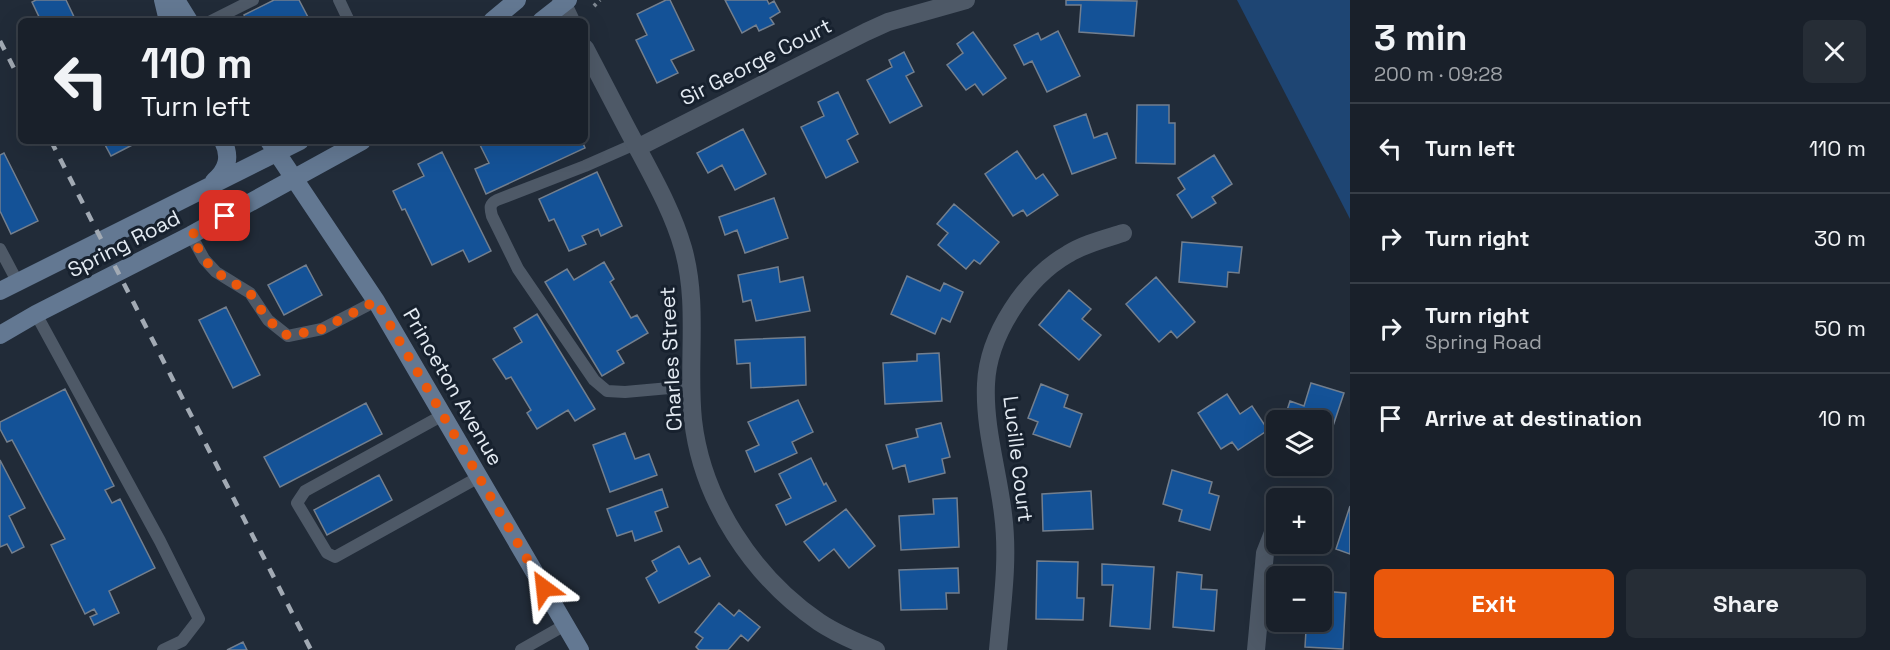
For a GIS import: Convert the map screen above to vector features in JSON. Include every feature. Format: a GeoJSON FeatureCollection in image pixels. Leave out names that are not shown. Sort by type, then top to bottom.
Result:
{"type":"FeatureCollection","features":[{"type":"Feature","properties":{"kind":"main road"},"geometry":{"type":"LineString","coordinates":[[163,0],[167,18]]}},
{"type":"Feature","properties":{"kind":"main road"},"geometry":{"type":"LineString","coordinates":[[176,0],[187,18]]}},
{"type":"Feature","properties":{"kind":"main road"},"geometry":{"type":"LineString","coordinates":[[496,18],[517,0]]}},
{"type":"Feature","properties":{"kind":"main road"},"geometry":{"type":"LineString","coordinates":[[544,18],[564,1]]}},
{"type":"Feature","properties":{"kind":"main road"},"geometry":{"type":"LineString","coordinates":[[193,194],[215,181],[224,172],[227,163],[225,144]]}},
{"type":"Feature","properties":{"kind":"main road","name":"Spring Road"},"geometry":{"type":"LineString","coordinates":[[0,335],[36,314],[191,235],[356,144]]}},
{"type":"Feature","properties":{"kind":"main road","name":"Spring Road"},"geometry":{"type":"LineString","coordinates":[[0,291],[193,194],[273,147]]}},
{"type":"Feature","properties":{"kind":"main road","name":"Princeton Avenue"},"geometry":{"type":"LineString","coordinates":[[273,147],[376,301],[580,650]]}},
{"type":"Feature","properties":{"kind":"street","name":"Sir George Court"},"geometry":{"type":"LineString","coordinates":[[636,146],[888,22],[966,0]]}},
{"type":"Feature","properties":{"kind":"street"},"geometry":{"type":"LineString","coordinates":[[564,1],[571,18]]}},
{"type":"Feature","properties":{"kind":"street","name":"Charles Street"},"geometry":{"type":"LineString","coordinates":[[588,54],[658,186],[684,250],[692,300],[693,420],[701,458],[715,498],[740,541],[765,575],[788,598],[819,622],[847,638],[876,650]]}},
{"type":"Feature","properties":{"kind":"street","name":"Lucille Court"},"geometry":{"type":"LineString","coordinates":[[998,650],[1005,540],[987,411],[986,383],[993,350],[1010,314],[1037,276],[1070,252],[1123,233]]}},
{"type":"Feature","properties":{"kind":"street"},"geometry":{"type":"LineString","coordinates":[[1256,650],[1266,550]]}},
{"type":"Feature","properties":{"kind":"lane"},"geometry":{"type":"LineString","coordinates":[[217,18],[253,0]]}},
{"type":"Feature","properties":{"kind":"lane"},"geometry":{"type":"LineString","coordinates":[[339,0],[348,18]]}},
{"type":"Feature","properties":{"kind":"lane"},"geometry":{"type":"LineString","coordinates":[[636,146],[492,202],[490,207],[492,216],[518,268],[594,380],[607,391],[625,393],[693,386]]}},
{"type":"Feature","properties":{"kind":"lane"},"geometry":{"type":"LineString","coordinates":[[191,235],[204,259],[216,272],[250,293],[268,320],[288,336],[322,329],[376,301]]}},
{"type":"Feature","properties":{"kind":"lane"},"geometry":{"type":"LineString","coordinates":[[0,249],[17,281]]}},
{"type":"Feature","properties":{"kind":"lane"},"geometry":{"type":"LineString","coordinates":[[36,314],[160,541],[199,619],[182,641],[163,650]]}},
{"type":"Feature","properties":{"kind":"lane"},"geometry":{"type":"LineString","coordinates":[[443,415],[305,491],[297,503],[327,553],[335,557],[479,477]]}},
{"type":"Feature","properties":{"kind":"lane"},"geometry":{"type":"LineString","coordinates":[[521,650],[565,625]]}},
{"type":"Feature","properties":{"kind":"path"},"geometry":{"type":"LineString","coordinates":[[594,6],[600,0]]}},
{"type":"Feature","properties":{"kind":"shaded area"},"geometry":{"type":"Polygon","coordinates":[[[1237,0],[1350,0],[1350,219],[1237,0]]]}},
{"type":"Feature","properties":{"kind":"building"},"geometry":{"type":"Polygon","coordinates":[[[66,0],[75,18],[40,18],[32,2],[66,0]]]}},
{"type":"Feature","properties":{"kind":"building"},"geometry":{"type":"Polygon","coordinates":[[[274,0],[299,0],[308,18],[245,18],[244,15],[274,0]]]}},
{"type":"Feature","properties":{"kind":"building"},"geometry":{"type":"Polygon","coordinates":[[[670,0],[694,50],[671,60],[678,73],[657,83],[636,40],[647,35],[637,14],[670,0]]]}},
{"type":"Feature","properties":{"kind":"building"},"geometry":{"type":"Polygon","coordinates":[[[725,0],[767,0],[769,4],[774,1],[780,12],[770,18],[774,24],[759,31],[756,25],[742,33],[725,0]]]}},
{"type":"Feature","properties":{"kind":"building"},"geometry":{"type":"Polygon","coordinates":[[[1066,0],[1137,1],[1134,36],[1079,32],[1081,5],[1066,5],[1066,0]]]}},
{"type":"Feature","properties":{"kind":"building"},"geometry":{"type":"Polygon","coordinates":[[[1058,31],[1080,76],[1047,92],[1032,61],[1024,65],[1014,45],[1038,33],[1041,40],[1058,31]]]}},
{"type":"Feature","properties":{"kind":"building"},"geometry":{"type":"Polygon","coordinates":[[[973,32],[1006,78],[983,95],[975,84],[966,90],[947,65],[963,53],[957,44],[973,32]]]}},
{"type":"Feature","properties":{"kind":"building"},"geometry":{"type":"Polygon","coordinates":[[[904,52],[914,72],[906,76],[922,106],[890,123],[867,80],[892,67],[889,60],[904,52]]]}},
{"type":"Feature","properties":{"kind":"building"},"geometry":{"type":"Polygon","coordinates":[[[838,92],[858,134],[847,140],[858,162],[826,178],[801,127],[824,116],[818,102],[838,92]]]}},
{"type":"Feature","properties":{"kind":"building"},"geometry":{"type":"Polygon","coordinates":[[[1137,105],[1169,105],[1169,123],[1175,123],[1175,164],[1136,163],[1137,105]]]}},
{"type":"Feature","properties":{"kind":"building"},"geometry":{"type":"Polygon","coordinates":[[[1086,114],[1094,138],[1107,133],[1116,158],[1072,174],[1054,126],[1086,114]]]}},
{"type":"Feature","properties":{"kind":"building"},"geometry":{"type":"Polygon","coordinates":[[[743,129],[766,174],[735,190],[722,165],[708,173],[697,153],[743,129]]]}},
{"type":"Feature","properties":{"kind":"building"},"geometry":{"type":"Polygon","coordinates":[[[105,144],[134,144],[111,156],[105,144]]]}},
{"type":"Feature","properties":{"kind":"building"},"geometry":{"type":"Polygon","coordinates":[[[480,144],[583,144],[585,148],[486,194],[475,169],[489,163],[480,144]]]}},
{"type":"Feature","properties":{"kind":"building"},"geometry":{"type":"Polygon","coordinates":[[[1017,151],[1036,179],[1043,174],[1058,195],[1027,216],[1023,210],[1013,216],[985,174],[1017,151]]]}},
{"type":"Feature","properties":{"kind":"building"},"geometry":{"type":"Polygon","coordinates":[[[442,152],[491,251],[469,262],[463,250],[432,265],[405,209],[402,210],[393,191],[424,176],[418,164],[442,152]]]}},
{"type":"Feature","properties":{"kind":"building"},"geometry":{"type":"Polygon","coordinates":[[[4,153],[38,221],[11,234],[0,211],[0,155],[4,153]]]}},
{"type":"Feature","properties":{"kind":"building"},"geometry":{"type":"Polygon","coordinates":[[[1214,155],[1232,184],[1212,197],[1216,203],[1192,218],[1177,195],[1185,189],[1178,178],[1214,155]]]}},
{"type":"Feature","properties":{"kind":"building"},"geometry":{"type":"Polygon","coordinates":[[[597,172],[622,226],[601,236],[598,229],[582,236],[586,244],[569,251],[554,219],[549,221],[539,199],[597,172]]]}},
{"type":"Feature","properties":{"kind":"building"},"geometry":{"type":"Polygon","coordinates":[[[774,198],[788,238],[745,253],[737,230],[725,235],[719,217],[774,198]]]}},
{"type":"Feature","properties":{"kind":"building"},"geometry":{"type":"Polygon","coordinates":[[[954,204],[999,242],[980,264],[974,260],[966,269],[938,245],[948,233],[937,224],[954,204]]]}},
{"type":"Feature","properties":{"kind":"building"},"geometry":{"type":"Polygon","coordinates":[[[1182,242],[1242,247],[1239,273],[1228,272],[1227,287],[1179,282],[1182,242]]]}},
{"type":"Feature","properties":{"kind":"building"},"geometry":{"type":"Polygon","coordinates":[[[604,262],[614,279],[610,282],[631,318],[637,315],[648,333],[617,351],[624,363],[602,376],[545,282],[567,269],[574,280],[604,262]]]}},
{"type":"Feature","properties":{"kind":"building"},"geometry":{"type":"Polygon","coordinates":[[[306,265],[322,295],[284,315],[268,285],[306,265]]]}},
{"type":"Feature","properties":{"kind":"building"},"geometry":{"type":"Polygon","coordinates":[[[778,267],[780,282],[803,277],[810,311],[756,321],[751,300],[743,302],[738,275],[778,267]]]}},
{"type":"Feature","properties":{"kind":"building"},"geometry":{"type":"Polygon","coordinates":[[[907,276],[940,291],[944,283],[963,292],[950,322],[942,318],[935,334],[891,314],[907,276]]]}},
{"type":"Feature","properties":{"kind":"building"},"geometry":{"type":"Polygon","coordinates":[[[1156,277],[1195,322],[1177,338],[1171,331],[1159,342],[1126,304],[1156,277]]]}},
{"type":"Feature","properties":{"kind":"building"},"geometry":{"type":"Polygon","coordinates":[[[1069,290],[1091,309],[1082,319],[1101,335],[1079,360],[1039,325],[1069,290]]]}},
{"type":"Feature","properties":{"kind":"building"},"geometry":{"type":"Polygon","coordinates":[[[226,307],[260,375],[233,388],[199,320],[226,307]]]}},
{"type":"Feature","properties":{"kind":"building"},"geometry":{"type":"Polygon","coordinates":[[[537,314],[595,409],[575,421],[568,410],[537,429],[527,413],[531,410],[511,377],[506,379],[493,359],[522,342],[514,328],[537,314]]]}},
{"type":"Feature","properties":{"kind":"building"},"geometry":{"type":"Polygon","coordinates":[[[805,337],[806,385],[751,388],[750,363],[737,364],[735,340],[805,337]]]}},
{"type":"Feature","properties":{"kind":"building"},"geometry":{"type":"Polygon","coordinates":[[[939,353],[942,401],[885,404],[883,363],[917,361],[917,354],[939,353]]]}},
{"type":"Feature","properties":{"kind":"building"},"geometry":{"type":"Polygon","coordinates":[[[1311,383],[1344,393],[1332,429],[1332,410],[1287,410],[1290,401],[1304,406],[1311,383]]]}},
{"type":"Feature","properties":{"kind":"building"},"geometry":{"type":"Polygon","coordinates":[[[1041,384],[1068,395],[1064,407],[1082,414],[1070,447],[1033,434],[1038,422],[1028,418],[1041,384]]]}},
{"type":"Feature","properties":{"kind":"building"},"geometry":{"type":"Polygon","coordinates":[[[65,389],[114,486],[105,490],[112,503],[120,499],[155,568],[109,591],[119,613],[94,625],[90,617],[97,614],[94,609],[85,614],[51,545],[65,539],[12,440],[7,442],[0,429],[0,422],[65,389]]]}},
{"type":"Feature","properties":{"kind":"building"},"geometry":{"type":"Polygon","coordinates":[[[1227,394],[1240,414],[1252,406],[1266,427],[1266,431],[1238,450],[1232,442],[1221,449],[1198,413],[1227,394]]]}},
{"type":"Feature","properties":{"kind":"building"},"geometry":{"type":"Polygon","coordinates":[[[798,400],[813,432],[792,442],[797,453],[755,472],[746,451],[759,445],[748,422],[798,400]]]}},
{"type":"Feature","properties":{"kind":"building"},"geometry":{"type":"Polygon","coordinates":[[[366,403],[382,434],[280,487],[264,457],[366,403]]]}},
{"type":"Feature","properties":{"kind":"building"},"geometry":{"type":"Polygon","coordinates":[[[941,423],[950,457],[942,459],[945,473],[909,482],[905,465],[893,469],[886,445],[918,437],[916,429],[941,423]]]}},
{"type":"Feature","properties":{"kind":"building"},"geometry":{"type":"Polygon","coordinates":[[[625,433],[635,459],[649,454],[657,475],[610,492],[593,445],[625,433]]]}},
{"type":"Feature","properties":{"kind":"building"},"geometry":{"type":"Polygon","coordinates":[[[811,458],[824,485],[826,483],[836,501],[786,525],[776,505],[791,498],[779,474],[811,458]]]}},
{"type":"Feature","properties":{"kind":"building"},"geometry":{"type":"Polygon","coordinates":[[[0,460],[25,508],[9,516],[24,547],[12,553],[7,544],[0,547],[0,460]]]}},
{"type":"Feature","properties":{"kind":"building"},"geometry":{"type":"Polygon","coordinates":[[[1172,470],[1212,482],[1209,493],[1219,496],[1210,530],[1179,521],[1182,510],[1163,504],[1172,470]]]}},
{"type":"Feature","properties":{"kind":"building"},"geometry":{"type":"Polygon","coordinates":[[[379,475],[392,500],[327,535],[314,510],[379,475]]]}},
{"type":"Feature","properties":{"kind":"building"},"geometry":{"type":"Polygon","coordinates":[[[662,489],[668,507],[655,512],[662,531],[635,541],[632,531],[617,536],[607,509],[662,489]]]}},
{"type":"Feature","properties":{"kind":"building"},"geometry":{"type":"Polygon","coordinates":[[[1091,491],[1093,529],[1043,531],[1042,494],[1091,491]]]}},
{"type":"Feature","properties":{"kind":"building"},"geometry":{"type":"Polygon","coordinates":[[[957,498],[959,547],[901,550],[899,516],[934,514],[933,499],[957,498]]]}},
{"type":"Feature","properties":{"kind":"building"},"geometry":{"type":"Polygon","coordinates":[[[1350,506],[1350,554],[1336,549],[1350,506]]]}},
{"type":"Feature","properties":{"kind":"building"},"geometry":{"type":"Polygon","coordinates":[[[846,509],[875,546],[849,568],[834,549],[819,561],[804,542],[846,509]]]}},
{"type":"Feature","properties":{"kind":"building"},"geometry":{"type":"Polygon","coordinates":[[[679,546],[689,564],[700,558],[710,576],[659,603],[646,578],[657,571],[652,561],[679,546]]]}},
{"type":"Feature","properties":{"kind":"building"},"geometry":{"type":"Polygon","coordinates":[[[1037,561],[1078,562],[1077,598],[1084,598],[1083,620],[1036,619],[1037,561]]]}},
{"type":"Feature","properties":{"kind":"building"},"geometry":{"type":"Polygon","coordinates":[[[1102,564],[1154,567],[1150,629],[1110,626],[1113,585],[1102,585],[1102,564]]]}},
{"type":"Feature","properties":{"kind":"building"},"geometry":{"type":"Polygon","coordinates":[[[958,568],[959,593],[946,593],[947,609],[901,610],[899,570],[958,568]]]}},
{"type":"Feature","properties":{"kind":"building"},"geometry":{"type":"Polygon","coordinates":[[[1177,572],[1202,575],[1201,589],[1217,590],[1214,631],[1173,627],[1177,572]]]}},
{"type":"Feature","properties":{"kind":"building"},"geometry":{"type":"Polygon","coordinates":[[[1332,592],[1346,593],[1343,649],[1305,647],[1306,632],[1332,632],[1332,592]]]}},
{"type":"Feature","properties":{"kind":"building"},"geometry":{"type":"Polygon","coordinates":[[[719,603],[734,616],[739,610],[760,627],[748,641],[741,635],[728,650],[699,650],[696,647],[703,638],[695,632],[719,603]]]}},
{"type":"Feature","properties":{"kind":"building"},"geometry":{"type":"Polygon","coordinates":[[[243,642],[247,650],[227,650],[243,642]]]}},
{"type":"Feature","properties":{"kind":"railway"},"geometry":{"type":"LineString","coordinates":[[0,41],[18,76]]}},
{"type":"Feature","properties":{"kind":"railway"},"geometry":{"type":"LineString","coordinates":[[53,144],[311,650]]}},
{"type":"Feature","properties":{"kind":"route"},"geometry":{"type":"LineString","coordinates":[[225,216],[191,235],[204,259],[216,272],[250,293],[268,320],[288,336],[322,329],[376,301],[544,588]]}}]}
